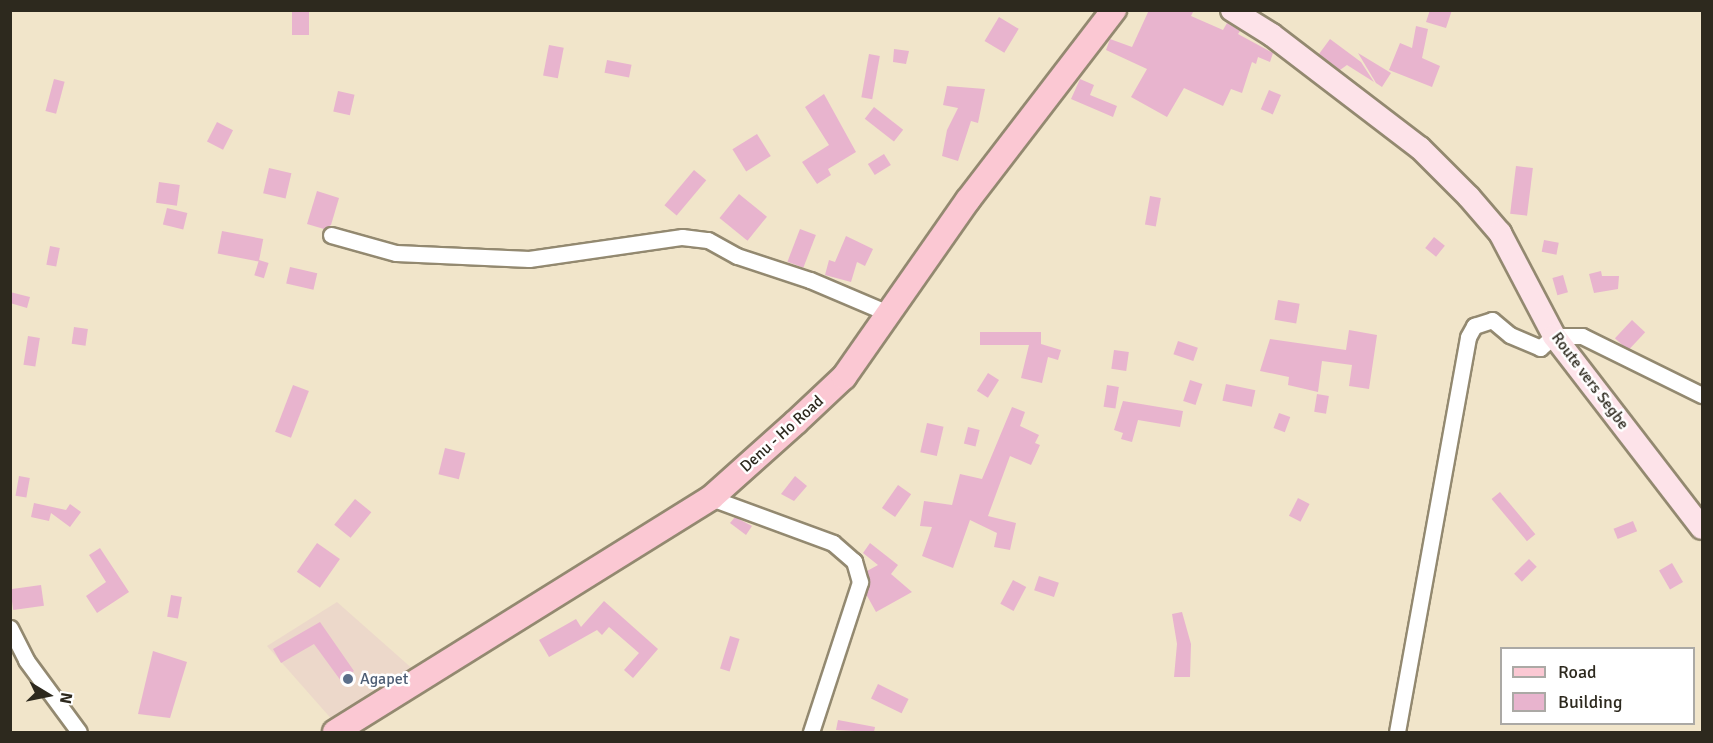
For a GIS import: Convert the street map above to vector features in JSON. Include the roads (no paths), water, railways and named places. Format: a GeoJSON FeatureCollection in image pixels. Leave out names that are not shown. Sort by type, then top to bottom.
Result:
{"type":"FeatureCollection","features":[{"type":"Feature","properties":{"kind":"main road","name":"Denu - Ho Road"},"geometry":{"type":"LineString","coordinates":[[335,732],[711,498],[844,377],[968,200],[1114,10]]}},
{"type":"Feature","properties":{"kind":"main road","name":"Route vers Segbe"},"geometry":{"type":"LineString","coordinates":[[1232,10],[1272,35],[1420,148],[1469,197],[1500,233],[1554,336],[1702,528]]}},
{"type":"Feature","properties":{"kind":"street"},"geometry":{"type":"LineString","coordinates":[[331,235],[396,253],[530,259],[682,237],[708,240],[737,256],[810,280],[890,314]]}},
{"type":"Feature","properties":{"kind":"street"},"geometry":{"type":"LineString","coordinates":[[1397,732],[1468,337],[1479,322],[1492,320],[1510,335],[1540,348],[1554,336],[1582,336],[1702,395]]}},
{"type":"Feature","properties":{"kind":"street"},"geometry":{"type":"LineString","coordinates":[[711,498],[832,543],[854,561],[860,582],[811,732]]}},
{"type":"Feature","properties":{"kind":"street"},"geometry":{"type":"LineString","coordinates":[[10,628],[18,659],[79,732]]}},
{"type":"Feature","properties":{"kind":"place","name":"Agapet"},"geometry":{"type":"Point","coordinates":[348,679]}}]}
